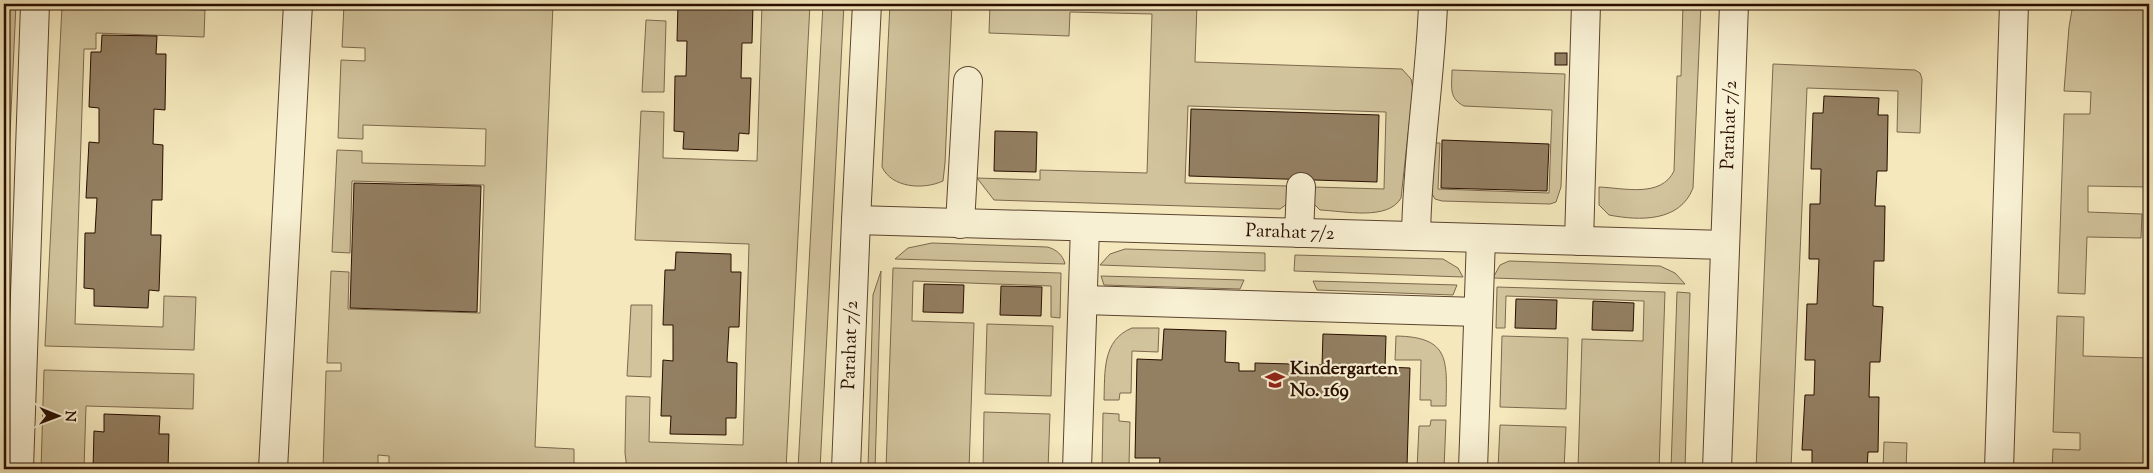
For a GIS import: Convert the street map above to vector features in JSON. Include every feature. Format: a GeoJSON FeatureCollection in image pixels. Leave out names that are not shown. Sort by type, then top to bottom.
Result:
{"type":"FeatureCollection","features":[{"type":"Feature","properties":{"kind":"street"},"geometry":{"type":"LineString","coordinates":[[19,469],[35,4]]}},
{"type":"Feature","properties":{"kind":"street"},"geometry":{"type":"LineString","coordinates":[[273,469],[298,4]]}},
{"type":"Feature","properties":{"kind":"street","name":"Parahat 7/2"},"geometry":{"type":"LineString","coordinates":[[846,469],[867,4]]}},
{"type":"Feature","properties":{"kind":"street"},"geometry":{"type":"LineString","coordinates":[[1579,241],[1586,4]]}},
{"type":"Feature","properties":{"kind":"street","name":"Parahat 7/2"},"geometry":{"type":"LineString","coordinates":[[1717,469],[1734,4]]}},
{"type":"Feature","properties":{"kind":"street"},"geometry":{"type":"LineString","coordinates":[[1999,469],[2014,4]]}},
{"type":"Feature","properties":{"kind":"street"},"geometry":{"type":"LineString","coordinates":[[1416,236],[1417,188],[1431,63],[1433,5]]}},
{"type":"Feature","properties":{"kind":"street"},"geometry":{"type":"LineString","coordinates":[[960,224],[968,81]]}},
{"type":"Feature","properties":{"kind":"street"},"geometry":{"type":"LineString","coordinates":[[1299,233],[1301,187]]}},
{"type":"Feature","properties":{"kind":"street","name":"Parahat 7/2"},"geometry":{"type":"LineString","coordinates":[[856,220],[1725,245]]}},
{"type":"Feature","properties":{"kind":"street"},"geometry":{"type":"LineString","coordinates":[[1077,469],[1085,227]]}},
{"type":"Feature","properties":{"kind":"street"},"geometry":{"type":"LineString","coordinates":[[1473,469],[1481,238]]}},
{"type":"Feature","properties":{"kind":"street"},"geometry":{"type":"LineString","coordinates":[[1082,300],[1478,312]]}},
{"type":"Feature","properties":{"kind":"shaded area"},"geometry":{"type":"Polygon","coordinates":[[[4,4],[16,4],[4,264],[4,4]]]}},
{"type":"Feature","properties":{"kind":"shaded area"},"geometry":{"type":"Polygon","coordinates":[[[344,4],[553,4],[535,447],[574,449],[574,469],[389,469],[389,456],[378,455],[378,469],[323,469],[326,371],[341,371],[341,363],[327,363],[331,271],[349,272],[348,309],[480,313],[484,185],[352,181],[350,253],[332,252],[337,150],[362,151],[362,163],[485,166],[486,129],[363,125],[363,139],[338,138],[341,60],[365,61],[365,48],[342,47],[344,4]]]}},
{"type":"Feature","properties":{"kind":"shaded area"},"geometry":{"type":"Polygon","coordinates":[[[762,4],[810,4],[786,469],[627,469],[625,453],[626,396],[650,397],[649,442],[743,445],[749,244],[635,240],[641,111],[664,112],[663,158],[757,161],[762,4]]]}},
{"type":"Feature","properties":{"kind":"shaded area"},"geometry":{"type":"Polygon","coordinates":[[[823,4],[844,4],[820,469],[798,469],[823,4]]]}},
{"type":"Feature","properties":{"kind":"shaded area"},"geometry":{"type":"Polygon","coordinates":[[[890,4],[952,4],[945,163],[943,181],[935,184],[918,186],[900,183],[887,174],[882,167],[890,4]]]}},
{"type":"Feature","properties":{"kind":"shaded area"},"geometry":{"type":"Polygon","coordinates":[[[990,4],[1197,4],[1195,62],[1402,69],[1411,79],[1413,89],[1401,198],[1395,205],[1386,210],[1365,213],[1320,210],[1314,204],[1314,187],[1384,189],[1386,112],[1188,106],[1185,183],[1288,186],[1287,204],[1280,209],[994,200],[977,178],[1040,180],[1040,170],[1147,173],[1152,14],[1070,12],[1069,36],[989,33],[990,4]]]}},
{"type":"Feature","properties":{"kind":"shaded area"},"geometry":{"type":"Polygon","coordinates":[[[1683,4],[1701,4],[1693,188],[1687,199],[1669,213],[1646,218],[1609,215],[1599,205],[1599,187],[1641,190],[1651,188],[1660,185],[1674,171],[1677,76],[1681,76],[1683,4]]]}},
{"type":"Feature","properties":{"kind":"shaded area"},"geometry":{"type":"Polygon","coordinates":[[[2073,4],[2149,4],[2149,187],[2088,186],[2088,212],[2142,214],[2141,238],[2087,237],[2085,294],[2058,293],[2064,114],[2090,114],[2091,92],[2064,91],[2069,27],[2073,4]]]}},
{"type":"Feature","properties":{"kind":"shaded area"},"geometry":{"type":"Polygon","coordinates":[[[62,6],[205,10],[204,37],[96,33],[96,49],[84,49],[75,324],[163,327],[164,296],[196,297],[194,350],[45,346],[62,6]]]}},
{"type":"Feature","properties":{"kind":"shaded area"},"geometry":{"type":"Polygon","coordinates":[[[646,20],[666,21],[664,92],[642,92],[646,20]]]}},
{"type":"Feature","properties":{"kind":"shaded area"},"geometry":{"type":"Polygon","coordinates":[[[1773,64],[1915,70],[1920,73],[1922,79],[1920,133],[1897,132],[1898,91],[1807,88],[1791,469],[1756,469],[1773,64]]]}},
{"type":"Feature","properties":{"kind":"shaded area"},"geometry":{"type":"Polygon","coordinates":[[[1452,70],[1565,74],[1561,187],[1556,202],[1550,204],[1442,201],[1435,199],[1431,192],[1434,143],[1440,143],[1438,189],[1549,193],[1552,110],[1464,106],[1453,95],[1452,70]]]}},
{"type":"Feature","properties":{"kind":"shaded area"},"geometry":{"type":"Polygon","coordinates":[[[932,243],[1047,247],[1059,253],[1065,264],[895,259],[908,248],[932,243]]]}},
{"type":"Feature","properties":{"kind":"shaded area"},"geometry":{"type":"Polygon","coordinates":[[[1125,249],[1265,253],[1265,271],[1100,265],[1110,254],[1125,249]]]}},
{"type":"Feature","properties":{"kind":"shaded area"},"geometry":{"type":"Polygon","coordinates":[[[1295,255],[1443,259],[1458,268],[1463,277],[1294,271],[1295,255]]]}},
{"type":"Feature","properties":{"kind":"shaded area"},"geometry":{"type":"Polygon","coordinates":[[[1509,261],[1660,266],[1675,273],[1685,284],[1493,278],[1500,265],[1509,261]]]}},
{"type":"Feature","properties":{"kind":"shaded area"},"geometry":{"type":"Polygon","coordinates":[[[893,268],[1061,273],[1060,318],[1051,317],[1051,286],[913,281],[912,321],[974,323],[969,469],[886,469],[893,268]]]}},
{"type":"Feature","properties":{"kind":"shaded area"},"geometry":{"type":"Polygon","coordinates":[[[881,271],[875,469],[868,469],[873,295],[881,271]]]}},
{"type":"Feature","properties":{"kind":"shaded area"},"geometry":{"type":"Polygon","coordinates":[[[1101,276],[1244,280],[1240,289],[1104,285],[1101,276]]]}},
{"type":"Feature","properties":{"kind":"shaded area"},"geometry":{"type":"Polygon","coordinates":[[[1313,281],[1457,285],[1453,295],[1317,290],[1313,281]]]}},
{"type":"Feature","properties":{"kind":"shaded area"},"geometry":{"type":"Polygon","coordinates":[[[1497,287],[1665,292],[1659,469],[1578,469],[1582,339],[1643,341],[1644,301],[1506,296],[1505,328],[1496,328],[1497,287]]]}},
{"type":"Feature","properties":{"kind":"shaded area"},"geometry":{"type":"Polygon","coordinates":[[[1677,292],[1690,293],[1685,469],[1671,469],[1677,292]]]}},
{"type":"Feature","properties":{"kind":"shaded area"},"geometry":{"type":"Polygon","coordinates":[[[631,305],[652,305],[651,377],[627,376],[631,305]]]}},
{"type":"Feature","properties":{"kind":"shaded area"},"geometry":{"type":"Polygon","coordinates":[[[2057,316],[2084,317],[2083,356],[2149,358],[2149,469],[2052,469],[2053,449],[2080,450],[2080,433],[2053,432],[2057,316]]]}},
{"type":"Feature","properties":{"kind":"shaded area"},"geometry":{"type":"Polygon","coordinates":[[[987,324],[1053,326],[1051,396],[985,394],[987,324]]]}},
{"type":"Feature","properties":{"kind":"shaded area"},"geometry":{"type":"Polygon","coordinates":[[[1132,328],[1159,328],[1158,352],[1132,351],[1131,393],[1120,393],[1119,400],[1104,400],[1105,368],[1110,349],[1122,333],[1132,328]]]}},
{"type":"Feature","properties":{"kind":"shaded area"},"geometry":{"type":"Polygon","coordinates":[[[1396,336],[1414,337],[1427,341],[1436,346],[1442,354],[1446,376],[1446,406],[1431,406],[1431,400],[1420,400],[1421,360],[1395,360],[1396,336]]]}},
{"type":"Feature","properties":{"kind":"shaded area"},"geometry":{"type":"Polygon","coordinates":[[[1502,336],[1568,338],[1566,409],[1500,407],[1502,336]]]}},
{"type":"Feature","properties":{"kind":"shaded area"},"geometry":{"type":"Polygon","coordinates":[[[44,370],[194,374],[193,409],[86,406],[84,469],[41,469],[44,370]]]}},
{"type":"Feature","properties":{"kind":"shaded area"},"geometry":{"type":"Polygon","coordinates":[[[984,412],[1050,414],[1048,469],[983,469],[984,412]]]}},
{"type":"Feature","properties":{"kind":"shaded area"},"geometry":{"type":"Polygon","coordinates":[[[1103,413],[1119,414],[1119,421],[1130,422],[1129,466],[1153,467],[1153,469],[1102,469],[1103,413]]]}},
{"type":"Feature","properties":{"kind":"shaded area"},"geometry":{"type":"Polygon","coordinates":[[[1431,420],[1446,420],[1444,469],[1417,469],[1419,426],[1430,426],[1431,420]]]}},
{"type":"Feature","properties":{"kind":"shaded area"},"geometry":{"type":"Polygon","coordinates":[[[1500,425],[1566,427],[1564,469],[1498,469],[1500,425]]]}},
{"type":"Feature","properties":{"kind":"shaded area"},"geometry":{"type":"Polygon","coordinates":[[[1884,442],[1907,443],[1906,469],[1883,469],[1884,442]]]}},
{"type":"Feature","properties":{"kind":"building"},"geometry":{"type":"Polygon","coordinates":[[[678,4],[753,4],[752,43],[742,43],[741,78],[751,78],[749,134],[739,133],[738,151],[683,149],[684,132],[674,131],[675,76],[686,76],[687,41],[677,41],[678,4]]]}},
{"type":"Feature","properties":{"kind":"building"},"geometry":{"type":"Polygon","coordinates":[[[102,35],[157,36],[156,54],[166,54],[165,110],[154,109],[153,144],[163,145],[162,200],[152,200],[151,235],[161,235],[159,291],[149,290],[148,308],[94,306],[94,289],[84,288],[85,233],[95,233],[97,198],[86,198],[89,142],[99,143],[99,108],[89,107],[91,52],[101,52],[102,35]]]}},
{"type":"Feature","properties":{"kind":"building"},"geometry":{"type":"Polygon","coordinates":[[[1555,53],[1567,53],[1567,65],[1555,65],[1555,53]]]}},
{"type":"Feature","properties":{"kind":"building"},"geometry":{"type":"Polygon","coordinates":[[[1824,96],[1879,98],[1878,115],[1888,115],[1887,171],[1877,171],[1875,206],[1885,206],[1884,261],[1874,261],[1873,306],[1883,307],[1880,362],[1870,362],[1869,397],[1879,397],[1878,452],[1868,452],[1867,469],[1812,468],[1812,450],[1802,450],[1805,395],[1814,395],[1815,360],[1805,360],[1807,304],[1817,304],[1819,259],[1809,259],[1810,204],[1820,204],[1821,169],[1811,169],[1813,113],[1823,113],[1824,96]]]}},
{"type":"Feature","properties":{"kind":"building"},"geometry":{"type":"Polygon","coordinates":[[[1191,109],[1379,115],[1377,182],[1189,176],[1191,109]]]}},
{"type":"Feature","properties":{"kind":"building"},"geometry":{"type":"Polygon","coordinates":[[[995,131],[1037,132],[1036,172],[994,171],[995,131]]]}},
{"type":"Feature","properties":{"kind":"building"},"geometry":{"type":"Polygon","coordinates":[[[1442,140],[1549,144],[1547,191],[1441,188],[1442,140]]]}},
{"type":"Feature","properties":{"kind":"building"},"geometry":{"type":"Polygon","coordinates":[[[354,183],[481,186],[477,312],[350,308],[354,183]]]}},
{"type":"Feature","properties":{"kind":"building"},"geometry":{"type":"Polygon","coordinates":[[[676,252],[731,254],[731,272],[741,272],[739,327],[729,327],[727,362],[737,363],[736,418],[726,418],[726,435],[670,434],[671,416],[661,416],[663,360],[673,361],[673,325],[663,325],[665,270],[675,270],[676,252]]]}},
{"type":"Feature","properties":{"kind":"building"},"geometry":{"type":"Polygon","coordinates":[[[924,284],[964,285],[963,313],[923,312],[924,284]]]}},
{"type":"Feature","properties":{"kind":"building"},"geometry":{"type":"Polygon","coordinates":[[[1001,286],[1042,287],[1041,316],[1000,315],[1001,286]]]}},
{"type":"Feature","properties":{"kind":"building"},"geometry":{"type":"Polygon","coordinates":[[[1516,299],[1557,300],[1556,329],[1515,328],[1516,299]]]}},
{"type":"Feature","properties":{"kind":"building"},"geometry":{"type":"Polygon","coordinates":[[[1593,301],[1634,303],[1633,331],[1592,330],[1593,301]]]}},
{"type":"Feature","properties":{"kind":"building"},"geometry":{"type":"Polygon","coordinates":[[[1164,329],[1226,331],[1225,362],[1239,363],[1239,371],[1255,371],[1255,363],[1292,364],[1292,372],[1307,373],[1308,365],[1322,365],[1323,334],[1386,336],[1385,367],[1410,368],[1407,466],[1382,465],[1382,469],[1159,469],[1160,458],[1135,458],[1137,359],[1162,360],[1164,329]]]}},
{"type":"Feature","properties":{"kind":"building"},"geometry":{"type":"Polygon","coordinates":[[[104,414],[160,416],[159,434],[169,434],[168,469],[93,469],[94,431],[104,432],[104,414]]]}},
{"type":"Feature","properties":{"kind":"place","name":"Kindergarten No. 169"},"geometry":{"type":"Point","coordinates":[1275,380]}}]}
